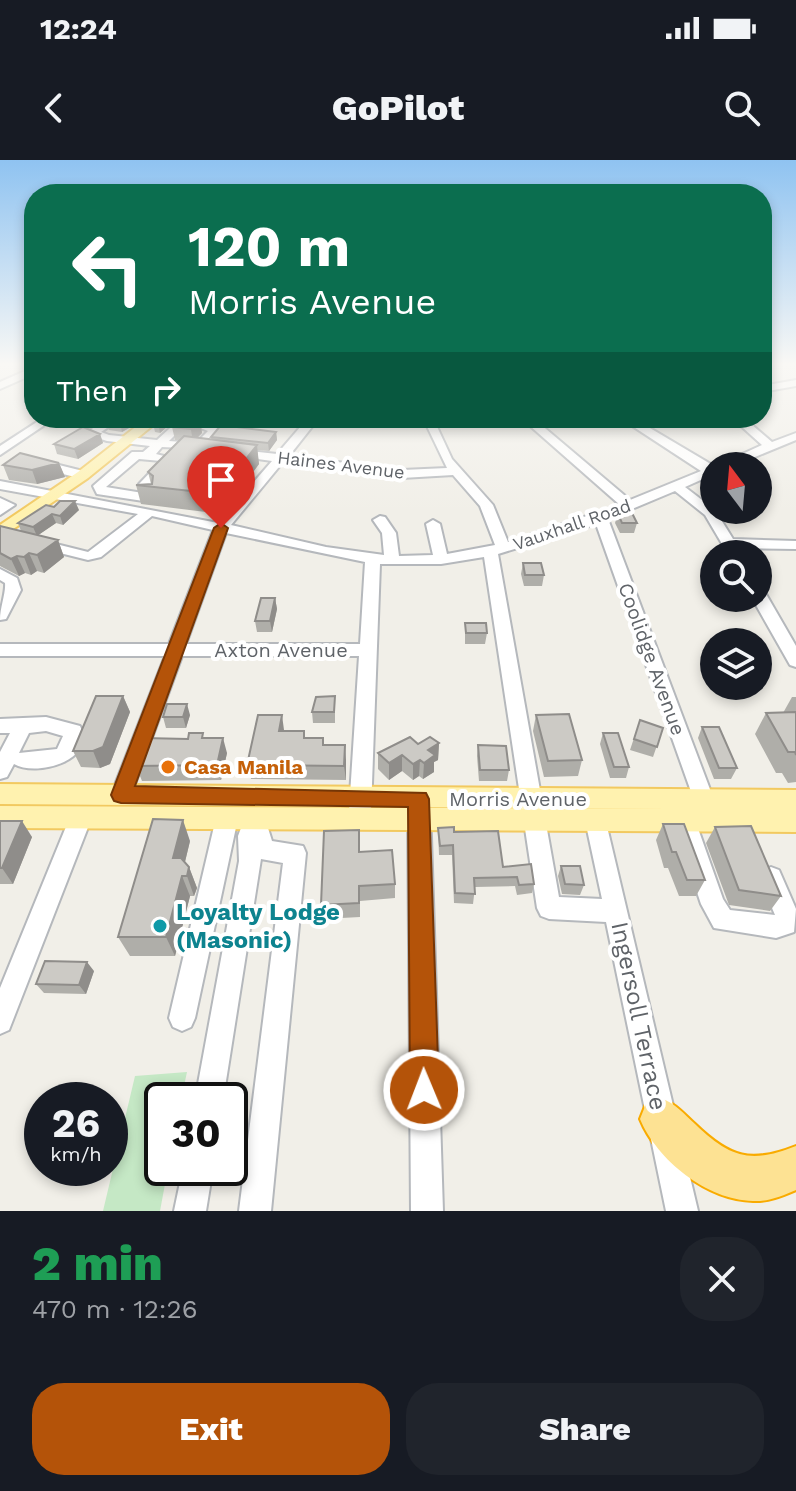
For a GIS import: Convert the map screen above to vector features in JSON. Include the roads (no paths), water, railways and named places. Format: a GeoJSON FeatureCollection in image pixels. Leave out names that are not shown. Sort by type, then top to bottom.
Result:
{"type":"FeatureCollection","features":[{"type":"Feature","properties":{"kind":"highway"},"geometry":{"type":"LineString","coordinates":[[661,1119],[693,1155],[720,1173],[765,1177],[796,1168]]}},
{"type":"Feature","properties":{"kind":"main road"},"geometry":{"type":"LineString","coordinates":[[0,533],[56,494],[104,466],[143,428]]}},
{"type":"Feature","properties":{"kind":"main road","name":"Morris Avenue"},"geometry":{"type":"LineString","coordinates":[[0,794],[121,795],[419,809],[533,809],[704,800],[796,800]]}},
{"type":"Feature","properties":{"kind":"main road","name":"Morris Avenue"},"geometry":{"type":"LineString","coordinates":[[0,817],[255,818],[360,808]]}},
{"type":"Feature","properties":{"kind":"main road","name":"Morris Avenue"},"geometry":{"type":"LineString","coordinates":[[533,809],[596,820],[796,821]]}},
{"type":"Feature","properties":{"kind":"street"},"geometry":{"type":"LineString","coordinates":[[0,451],[35,428]]}},
{"type":"Feature","properties":{"kind":"street","name":"Haines Avenue"},"geometry":{"type":"LineString","coordinates":[[100,428],[93,433],[402,474],[457,471]]}},
{"type":"Feature","properties":{"kind":"street"},"geometry":{"type":"LineString","coordinates":[[146,456],[175,428]]}},
{"type":"Feature","properties":{"kind":"street"},"geometry":{"type":"LineString","coordinates":[[199,447],[214,432],[213,428]]}},
{"type":"Feature","properties":{"kind":"street"},"geometry":{"type":"LineString","coordinates":[[121,795],[220,529],[306,428]]}},
{"type":"Feature","properties":{"kind":"street"},"geometry":{"type":"LineString","coordinates":[[433,428],[447,460],[486,505],[497,550],[549,908],[616,911]]}},
{"type":"Feature","properties":{"kind":"street"},"geometry":{"type":"LineString","coordinates":[[538,428],[629,506]]}},
{"type":"Feature","properties":{"kind":"street"},"geometry":{"type":"LineString","coordinates":[[643,428],[700,460]]}},
{"type":"Feature","properties":{"kind":"street"},"geometry":{"type":"LineString","coordinates":[[749,428],[770,446]]}},
{"type":"Feature","properties":{"kind":"street","name":"Vauxhall Road"},"geometry":{"type":"LineString","coordinates":[[756,452],[796,436]]}},
{"type":"Feature","properties":{"kind":"street"},"geometry":{"type":"LineString","coordinates":[[43,465],[104,466],[136,455],[170,459],[145,484]]}},
{"type":"Feature","properties":{"kind":"street"},"geometry":{"type":"LineString","coordinates":[[0,533],[71,553],[96,554],[149,505],[99,489],[104,466]]}},
{"type":"Feature","properties":{"kind":"street","name":"Vauxhall Road"},"geometry":{"type":"LineString","coordinates":[[7,486],[149,505],[220,529],[328,554],[441,560],[497,550],[566,531],[700,476]]}},
{"type":"Feature","properties":{"kind":"street"},"geometry":{"type":"LineString","coordinates":[[0,511],[8,505],[0,500],[7,486]]}},
{"type":"Feature","properties":{"kind":"street"},"geometry":{"type":"LineString","coordinates":[[676,486],[710,513],[727,540]]}},
{"type":"Feature","properties":{"kind":"street","name":"Coolidge Avenue"},"geometry":{"type":"LineString","coordinates":[[600,517],[704,800]]}},
{"type":"Feature","properties":{"kind":"street"},"geometry":{"type":"LineString","coordinates":[[360,808],[370,650],[389,533],[380,520]]}},
{"type":"Feature","properties":{"kind":"street"},"geometry":{"type":"LineString","coordinates":[[433,524],[441,560]]}},
{"type":"Feature","properties":{"kind":"street"},"geometry":{"type":"LineString","coordinates":[[772,546],[796,545]]}},
{"type":"Feature","properties":{"kind":"street"},"geometry":{"type":"LineString","coordinates":[[0,574],[12,581],[3,606]]}},
{"type":"Feature","properties":{"kind":"street"},"geometry":{"type":"LineString","coordinates":[[768,612],[796,661]]}},
{"type":"Feature","properties":{"kind":"street","name":"Axton Avenue"},"geometry":{"type":"LineString","coordinates":[[0,650],[370,650]]}},
{"type":"Feature","properties":{"kind":"street"},"geometry":{"type":"LineString","coordinates":[[0,726],[46,724],[73,731],[74,740],[66,755],[59,759],[22,760]]}},
{"type":"Feature","properties":{"kind":"street"},"geometry":{"type":"LineString","coordinates":[[0,771],[23,727]]}},
{"type":"Feature","properties":{"kind":"street"},"geometry":{"type":"LineString","coordinates":[[419,809],[427,1211]]}},
{"type":"Feature","properties":{"kind":"street"},"geometry":{"type":"LineString","coordinates":[[0,1021],[81,817]]}},
{"type":"Feature","properties":{"kind":"street"},"geometry":{"type":"LineString","coordinates":[[182,1018],[227,818]]}},
{"type":"Feature","properties":{"kind":"street"},"geometry":{"type":"LineString","coordinates":[[212,1082],[250,861],[249,836],[255,818]]}},
{"type":"Feature","properties":{"kind":"street"},"geometry":{"type":"LineString","coordinates":[[255,818],[262,847],[271,853],[295,853],[255,1211]]}},
{"type":"Feature","properties":{"kind":"street","name":"Ingersoll Terrace"},"geometry":{"type":"LineString","coordinates":[[596,820],[682,1211]]}},
{"type":"Feature","properties":{"kind":"street"},"geometry":{"type":"LineString","coordinates":[[684,820],[717,915],[723,920],[776,927],[785,924],[787,916],[747,821]]}},
{"type":"Feature","properties":{"kind":"street"},"geometry":{"type":"LineString","coordinates":[[190,1211],[195,1186]]}},
{"type":"Feature","properties":{"kind":"place","name":"Casa Manila"},"geometry":{"type":"Point","coordinates":[168,767]}},
{"type":"Feature","properties":{"kind":"place","name":"Loyalty Lodge (Masonic)"},"geometry":{"type":"Point","coordinates":[160,926]}}]}
